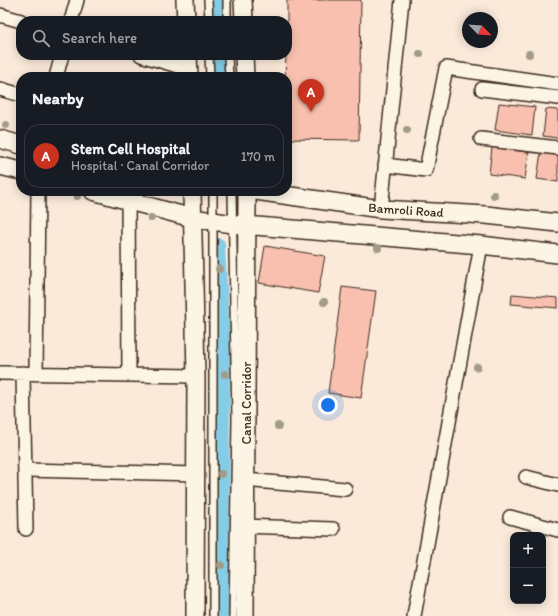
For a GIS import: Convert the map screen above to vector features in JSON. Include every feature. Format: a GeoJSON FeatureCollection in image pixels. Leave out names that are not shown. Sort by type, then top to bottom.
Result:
{"type":"FeatureCollection","features":[{"type":"Feature","properties":{"kind":"street"},"geometry":{"type":"LineString","coordinates":[[72,16],[77,0]]}},
{"type":"Feature","properties":{"kind":"street"},"geometry":{"type":"LineString","coordinates":[[243,0],[244,16]]}},
{"type":"Feature","properties":{"kind":"street"},"geometry":{"type":"LineString","coordinates":[[381,209],[402,0]]}},
{"type":"Feature","properties":{"kind":"street"},"geometry":{"type":"LineString","coordinates":[[182,1],[185,16]]}},
{"type":"Feature","properties":{"kind":"street"},"geometry":{"type":"LineString","coordinates":[[0,15],[16,20]]}},
{"type":"Feature","properties":{"kind":"street"},"geometry":{"type":"LineString","coordinates":[[57,72],[61,60]]}},
{"type":"Feature","properties":{"kind":"street"},"geometry":{"type":"LineString","coordinates":[[161,60],[188,67]]}},
{"type":"Feature","properties":{"kind":"street"},"geometry":{"type":"LineString","coordinates":[[244,60],[245,72]]}},
{"type":"Feature","properties":{"kind":"street"},"geometry":{"type":"LineString","coordinates":[[385,165],[426,170],[446,68],[558,84]]}},
{"type":"Feature","properties":{"kind":"street"},"geometry":{"type":"LineString","coordinates":[[0,89],[16,94]]}},
{"type":"Feature","properties":{"kind":"street"},"geometry":{"type":"LineString","coordinates":[[482,89],[558,98]]}},
{"type":"Feature","properties":{"kind":"street"},"geometry":{"type":"LineString","coordinates":[[0,139],[16,144]]}},
{"type":"Feature","properties":{"kind":"street"},"geometry":{"type":"LineString","coordinates":[[481,139],[558,148]]}},
{"type":"Feature","properties":{"kind":"street"},"geometry":{"type":"LineString","coordinates":[[0,166],[16,170]]}},
{"type":"Feature","properties":{"kind":"street"},"geometry":{"type":"LineString","coordinates":[[26,529],[25,470],[38,196]]}},
{"type":"Feature","properties":{"kind":"street"},"geometry":{"type":"LineString","coordinates":[[129,375],[128,196],[192,218],[240,225],[481,245],[558,254]]}},
{"type":"Feature","properties":{"kind":"street"},"geometry":{"type":"LineString","coordinates":[[192,196],[197,474],[195,616]]}},
{"type":"Feature","properties":{"kind":"street","name":"Canal Corridor"},"geometry":{"type":"LineString","coordinates":[[245,616],[245,480],[240,225],[246,196]]}},
{"type":"Feature","properties":{"kind":"street","name":"Bamroli Road"},"geometry":{"type":"LineString","coordinates":[[291,196],[381,209],[486,215],[558,223]]}},
{"type":"Feature","properties":{"kind":"street"},"geometry":{"type":"LineString","coordinates":[[414,616],[481,245]]}},
{"type":"Feature","properties":{"kind":"street"},"geometry":{"type":"LineString","coordinates":[[0,373],[196,376]]}},
{"type":"Feature","properties":{"kind":"street"},"geometry":{"type":"LineString","coordinates":[[25,470],[197,474]]}},
{"type":"Feature","properties":{"kind":"street"},"geometry":{"type":"LineString","coordinates":[[526,477],[558,485]]}},
{"type":"Feature","properties":{"kind":"street"},"geometry":{"type":"LineString","coordinates":[[245,480],[344,489]]}},
{"type":"Feature","properties":{"kind":"street"},"geometry":{"type":"LineString","coordinates":[[510,517],[558,530]]}},
{"type":"Feature","properties":{"kind":"street"},"geometry":{"type":"LineString","coordinates":[[245,526],[333,529]]}},
{"type":"Feature","properties":{"kind":"lane"},"geometry":{"type":"LineString","coordinates":[[208,0],[208,16]]}},
{"type":"Feature","properties":{"kind":"lane"},"geometry":{"type":"LineString","coordinates":[[226,0],[227,16]]}},
{"type":"Feature","properties":{"kind":"lane"},"geometry":{"type":"LineString","coordinates":[[209,60],[210,72]]}},
{"type":"Feature","properties":{"kind":"lane"},"geometry":{"type":"LineString","coordinates":[[228,60],[229,72]]}},
{"type":"Feature","properties":{"kind":"lane"},"geometry":{"type":"LineString","coordinates":[[212,616],[213,196]]}},
{"type":"Feature","properties":{"kind":"lane"},"geometry":{"type":"LineString","coordinates":[[233,196],[240,225],[233,616]]}},
{"type":"Feature","properties":{"kind":"building"},"geometry":{"type":"Polygon","coordinates":[[[287,0],[361,0],[359,140],[292,139],[292,72],[285,72],[286,60],[292,60],[292,16],[287,16],[287,0]]]}},
{"type":"Feature","properties":{"kind":"building"},"geometry":{"type":"Polygon","coordinates":[[[499,103],[535,107],[532,135],[495,130],[499,103]]]}},
{"type":"Feature","properties":{"kind":"building"},"geometry":{"type":"Polygon","coordinates":[[[546,109],[558,110],[558,138],[543,136],[546,109]]]}},
{"type":"Feature","properties":{"kind":"building"},"geometry":{"type":"Polygon","coordinates":[[[492,147],[529,152],[525,179],[489,174],[492,147]]]}},
{"type":"Feature","properties":{"kind":"building"},"geometry":{"type":"Polygon","coordinates":[[[541,152],[558,154],[558,182],[537,179],[541,152]]]}},
{"type":"Feature","properties":{"kind":"building"},"geometry":{"type":"Polygon","coordinates":[[[265,246],[325,256],[318,293],[259,283],[265,246]]]}},
{"type":"Feature","properties":{"kind":"building"},"geometry":{"type":"Polygon","coordinates":[[[342,287],[376,291],[361,398],[328,393],[342,287]]]}},
{"type":"Feature","properties":{"kind":"building"},"geometry":{"type":"Polygon","coordinates":[[[512,294],[558,298],[558,308],[511,304],[512,294]]]}},
{"type":"Feature","properties":{"kind":"waterway"},"geometry":{"type":"LineString","coordinates":[[218,0],[218,16]]}},
{"type":"Feature","properties":{"kind":"waterway"},"geometry":{"type":"LineString","coordinates":[[219,60],[219,72]]}},
{"type":"Feature","properties":{"kind":"waterway"},"geometry":{"type":"LineString","coordinates":[[219,244],[224,342],[223,616]]}},
{"type":"Feature","properties":{"kind":"place","name":"Stem Cell Hospital"},"geometry":{"type":"Point","coordinates":[311,112]}}]}
